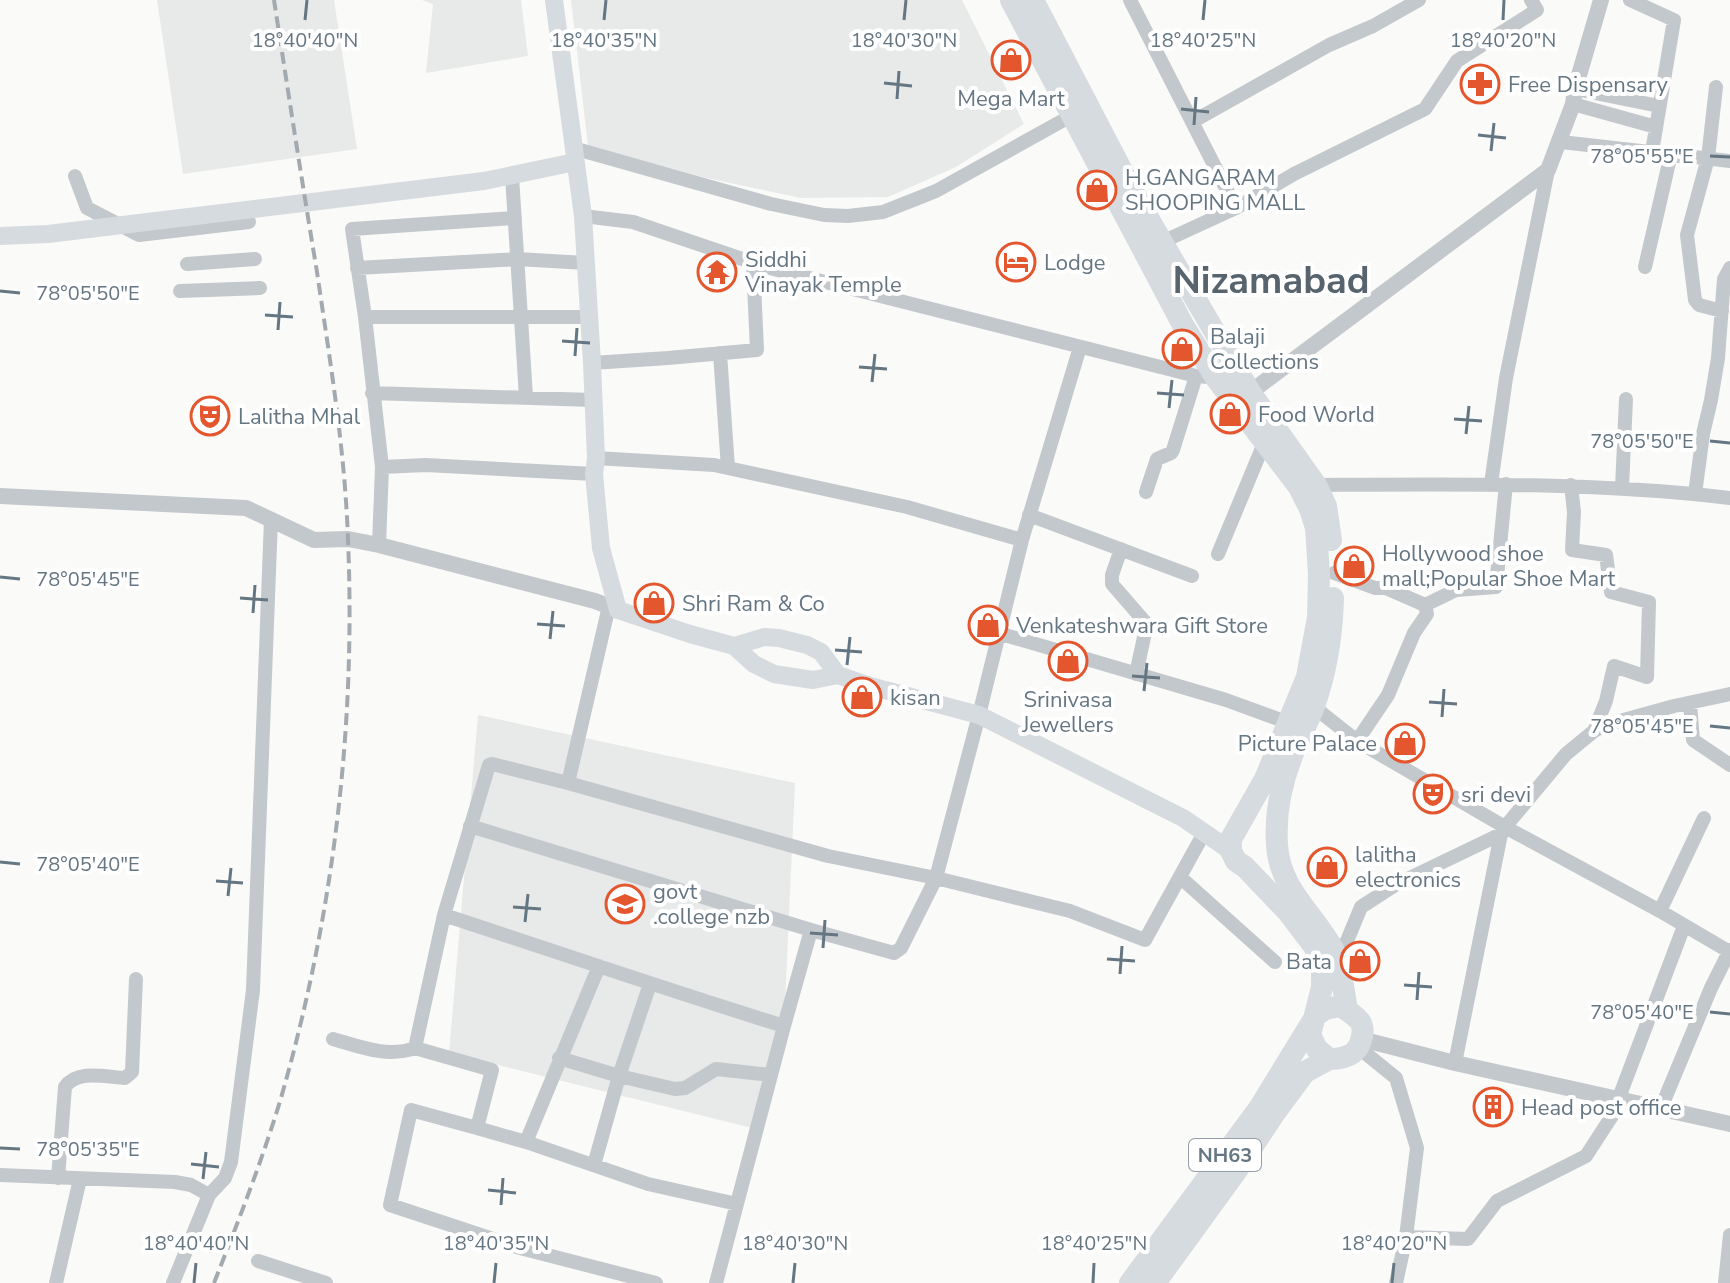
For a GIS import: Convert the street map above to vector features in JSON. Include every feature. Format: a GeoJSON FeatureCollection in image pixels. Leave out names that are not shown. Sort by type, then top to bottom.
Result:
{"type":"FeatureCollection","features":[{"type":"Feature","properties":{"kind":"highway"},"geometry":{"type":"LineString","coordinates":[[1011,0],[1183,325],[1206,377],[1242,391],[1316,485],[1326,506],[1334,573],[1326,669],[1283,784],[1274,856],[1267,865],[1256,869],[1238,859]]}},
{"type":"Feature","properties":{"kind":"highway"},"geometry":{"type":"LineString","coordinates":[[1033,0],[1242,391],[1265,441],[1299,487],[1316,528],[1318,603],[1307,677],[1265,779],[1231,839],[1238,859],[1328,958]]}},
{"type":"Feature","properties":{"kind":"highway"},"geometry":{"type":"LineString","coordinates":[[1240,826],[1257,822],[1267,826],[1274,834],[1283,872],[1297,900],[1321,930],[1347,1010]]}},
{"type":"Feature","properties":{"kind":"highway","name":"NH63"},"geometry":{"type":"LineString","coordinates":[[1130,1283],[1260,1107],[1314,1018],[1328,958]]}},
{"type":"Feature","properties":{"kind":"highway"},"geometry":{"type":"LineString","coordinates":[[1329,1059],[1317,1049],[1310,1035],[1314,1018],[1325,1009],[1341,1006],[1359,1020],[1363,1028],[1360,1044]]}},
{"type":"Feature","properties":{"kind":"highway","name":"NH63"},"geometry":{"type":"LineString","coordinates":[[1155,1283],[1305,1072],[1329,1059],[1342,1059],[1355,1053],[1360,1044]]}},
{"type":"Feature","properties":{"kind":"main road"},"geometry":{"type":"LineString","coordinates":[[554,0],[583,216],[601,548],[613,608],[734,646],[754,664],[774,674],[813,680],[838,675],[979,715],[1183,818],[1238,859]]}},
{"type":"Feature","properties":{"kind":"main road"},"geometry":{"type":"LineString","coordinates":[[0,236],[48,234],[484,181],[512,176],[574,155]]}},
{"type":"Feature","properties":{"kind":"main road"},"geometry":{"type":"LineString","coordinates":[[734,646],[764,637],[807,645],[821,652],[838,675]]}},
{"type":"Feature","properties":{"kind":"street"},"geometry":{"type":"LineString","coordinates":[[1130,0],[1236,208]]}},
{"type":"Feature","properties":{"kind":"street"},"geometry":{"type":"LineString","coordinates":[[1192,122],[1329,45],[1373,26],[1419,0]]}},
{"type":"Feature","properties":{"kind":"street"},"geometry":{"type":"LineString","coordinates":[[1162,242],[1236,208],[1294,174],[1425,109],[1457,61],[1537,10],[1531,0]]}},
{"type":"Feature","properties":{"kind":"street"},"geometry":{"type":"LineString","coordinates":[[1334,573],[1375,588],[1386,588],[1425,605],[1456,590],[1496,587],[1498,484],[1506,378],[1548,170],[1561,142],[1601,0]]}},
{"type":"Feature","properties":{"kind":"street"},"geometry":{"type":"LineString","coordinates":[[1630,0],[1674,20],[1652,152]]}},
{"type":"Feature","properties":{"kind":"street"},"geometry":{"type":"LineString","coordinates":[[1716,87],[1708,158],[1687,238],[1695,300],[1699,305],[1722,311]]}},
{"type":"Feature","properties":{"kind":"street"},"geometry":{"type":"LineString","coordinates":[[1574,96],[1659,106]]}},
{"type":"Feature","properties":{"kind":"street"},"geometry":{"type":"LineString","coordinates":[[1574,96],[1656,127]]}},
{"type":"Feature","properties":{"kind":"street"},"geometry":{"type":"LineString","coordinates":[[574,155],[771,204],[824,215],[848,216],[883,212],[936,191],[1071,116]]}},
{"type":"Feature","properties":{"kind":"street"},"geometry":{"type":"LineString","coordinates":[[1561,142],[1730,161]]}},
{"type":"Feature","properties":{"kind":"street"},"geometry":{"type":"LineString","coordinates":[[1645,267],[1671,154]]}},
{"type":"Feature","properties":{"kind":"street"},"geometry":{"type":"LineString","coordinates":[[1242,391],[1548,170]]}},
{"type":"Feature","properties":{"kind":"street"},"geometry":{"type":"LineString","coordinates":[[75,176],[87,208],[139,235],[249,222]]}},
{"type":"Feature","properties":{"kind":"street"},"geometry":{"type":"LineString","coordinates":[[512,176],[526,397]]}},
{"type":"Feature","properties":{"kind":"street"},"geometry":{"type":"LineString","coordinates":[[583,216],[633,222],[753,263],[1206,377],[1173,450],[1157,459],[1146,492]]}},
{"type":"Feature","properties":{"kind":"street"},"geometry":{"type":"LineString","coordinates":[[379,545],[382,467],[352,229],[515,218]]}},
{"type":"Feature","properties":{"kind":"street"},"geometry":{"type":"LineString","coordinates":[[187,264],[255,259]]}},
{"type":"Feature","properties":{"kind":"street"},"geometry":{"type":"LineString","coordinates":[[357,268],[517,259],[586,263]]}},
{"type":"Feature","properties":{"kind":"street"},"geometry":{"type":"LineString","coordinates":[[592,363],[757,350],[753,263]]}},
{"type":"Feature","properties":{"kind":"street"},"geometry":{"type":"LineString","coordinates":[[1695,494],[1716,372],[1724,279],[1730,268]]}},
{"type":"Feature","properties":{"kind":"street"},"geometry":{"type":"LineString","coordinates":[[180,291],[260,288]]}},
{"type":"Feature","properties":{"kind":"street"},"geometry":{"type":"LineString","coordinates":[[365,317],[589,317]]}},
{"type":"Feature","properties":{"kind":"street"},"geometry":{"type":"LineString","coordinates":[[470,826],[811,930],[894,953],[901,948],[936,878],[1022,540],[1080,347]]}},
{"type":"Feature","properties":{"kind":"street"},"geometry":{"type":"LineString","coordinates":[[720,353],[728,468]]}},
{"type":"Feature","properties":{"kind":"street"},"geometry":{"type":"LineString","coordinates":[[372,393],[592,400]]}},
{"type":"Feature","properties":{"kind":"street"},"geometry":{"type":"LineString","coordinates":[[1622,488],[1626,399]]}},
{"type":"Feature","properties":{"kind":"street"},"geometry":{"type":"LineString","coordinates":[[1218,554],[1265,441]]}},
{"type":"Feature","properties":{"kind":"street"},"geometry":{"type":"LineString","coordinates":[[382,467],[714,465],[907,507],[1022,540]]}},
{"type":"Feature","properties":{"kind":"street"},"geometry":{"type":"LineString","coordinates":[[1316,485],[1571,485],[1730,498]]}},
{"type":"Feature","properties":{"kind":"street"},"geometry":{"type":"LineString","coordinates":[[1571,485],[1574,512],[1572,550],[1606,555],[1611,592],[1649,602],[1647,677],[1614,666],[1606,701],[1594,731]]}},
{"type":"Feature","properties":{"kind":"street"},"geometry":{"type":"LineString","coordinates":[[0,496],[246,508],[314,540],[348,539],[379,545],[613,608],[568,783]]}},
{"type":"Feature","properties":{"kind":"street"},"geometry":{"type":"LineString","coordinates":[[1029,515],[1192,576]]}},
{"type":"Feature","properties":{"kind":"street"},"geometry":{"type":"LineString","coordinates":[[173,1283],[209,1195],[225,1178],[231,1162],[253,990],[271,519]]}},
{"type":"Feature","properties":{"kind":"street"},"geometry":{"type":"LineString","coordinates":[[1121,549],[1112,584],[1143,618],[1146,628],[1136,674]]}},
{"type":"Feature","properties":{"kind":"street"},"geometry":{"type":"LineString","coordinates":[[1357,741],[1388,695],[1414,633],[1427,614],[1425,605]]}},
{"type":"Feature","properties":{"kind":"street"},"geometry":{"type":"LineString","coordinates":[[998,633],[1226,700],[1289,723]]}},
{"type":"Feature","properties":{"kind":"street"},"geometry":{"type":"LineString","coordinates":[[1328,958],[1347,941],[1361,907],[1395,885],[1503,830],[1566,754],[1594,731],[1609,724],[1730,694]]}},
{"type":"Feature","properties":{"kind":"street"},"geometry":{"type":"LineString","coordinates":[[1690,703],[1693,740],[1730,765]]}},
{"type":"Feature","properties":{"kind":"street"},"geometry":{"type":"LineString","coordinates":[[1314,707],[1357,741],[1503,830],[1730,951],[1711,988],[1661,1108]]}},
{"type":"Feature","properties":{"kind":"street"},"geometry":{"type":"LineString","coordinates":[[415,1048],[444,915],[487,768],[492,764],[828,856],[936,878],[1070,911],[1142,941],[1204,833]]}},
{"type":"Feature","properties":{"kind":"street"},"geometry":{"type":"LineString","coordinates":[[1660,911],[1704,818]]}},
{"type":"Feature","properties":{"kind":"street"},"geometry":{"type":"LineString","coordinates":[[1455,1063],[1503,830]]}},
{"type":"Feature","properties":{"kind":"street"},"geometry":{"type":"LineString","coordinates":[[1180,877],[1275,962]]}},
{"type":"Feature","properties":{"kind":"street"},"geometry":{"type":"LineString","coordinates":[[444,915],[784,1026]]}},
{"type":"Feature","properties":{"kind":"street"},"geometry":{"type":"LineString","coordinates":[[1406,1237],[1468,1239],[1497,1201],[1586,1156],[1612,1116],[1684,926]]}},
{"type":"Feature","properties":{"kind":"street"},"geometry":{"type":"LineString","coordinates":[[716,1283],[811,930]]}},
{"type":"Feature","properties":{"kind":"street"},"geometry":{"type":"LineString","coordinates":[[526,1142],[599,966]]}},
{"type":"Feature","properties":{"kind":"street"},"geometry":{"type":"LineString","coordinates":[[58,1178],[67,1082],[81,1076],[125,1078],[132,1072],[136,979]]}},
{"type":"Feature","properties":{"kind":"street"},"geometry":{"type":"LineString","coordinates":[[594,1165],[619,1076],[650,984]]}},
{"type":"Feature","properties":{"kind":"street"},"geometry":{"type":"LineString","coordinates":[[333,1039],[382,1052],[403,1052],[415,1048],[492,1070],[477,1128]]}},
{"type":"Feature","properties":{"kind":"street"},"geometry":{"type":"LineString","coordinates":[[1360,1044],[1730,1124]]}},
{"type":"Feature","properties":{"kind":"street"},"geometry":{"type":"LineString","coordinates":[[1360,1044],[1396,1078],[1417,1148],[1406,1237],[1396,1283]]}},
{"type":"Feature","properties":{"kind":"street"},"geometry":{"type":"LineString","coordinates":[[559,1058],[675,1089],[685,1088],[716,1069],[771,1075]]}},
{"type":"Feature","properties":{"kind":"street"},"geometry":{"type":"LineString","coordinates":[[654,1283],[520,1248],[390,1205],[411,1110],[526,1142],[648,1184],[737,1204]]}},
{"type":"Feature","properties":{"kind":"street"},"geometry":{"type":"LineString","coordinates":[[0,1175],[175,1182],[191,1185],[209,1195]]}},
{"type":"Feature","properties":{"kind":"street"},"geometry":{"type":"LineString","coordinates":[[56,1283],[80,1179]]}},
{"type":"Feature","properties":{"kind":"street"},"geometry":{"type":"LineString","coordinates":[[1725,1283],[1730,1235]]}},
{"type":"Feature","properties":{"kind":"street"},"geometry":{"type":"LineString","coordinates":[[258,1261],[326,1283]]}},
{"type":"Feature","properties":{"kind":"shaded area"},"geometry":{"type":"Polygon","coordinates":[[[157,0],[334,0],[357,149],[183,174],[157,0]]]}},
{"type":"Feature","properties":{"kind":"shaded area"},"geometry":{"type":"Polygon","coordinates":[[[422,0],[521,0],[528,56],[426,73],[433,4],[422,0]]]}},
{"type":"Feature","properties":{"kind":"shaded area"},"geometry":{"type":"Polygon","coordinates":[[[571,0],[962,0],[1024,124],[956,167],[888,197],[801,198],[707,178],[588,146],[571,0]]]}},
{"type":"Feature","properties":{"kind":"shaded area","name":"govt .college nzb"},"geometry":{"type":"Polygon","coordinates":[[[478,715],[795,783],[784,1026],[752,1128],[449,1053],[478,715]]]}},
{"type":"Feature","properties":{"kind":"railway"},"geometry":{"type":"LineString","coordinates":[[214,1283],[281,1098],[315,961],[337,822],[348,681],[348,540],[340,439],[274,0]]}},
{"type":"Feature","properties":{"kind":"place","name":"Mega Mart"},"geometry":{"type":"Point","coordinates":[1011,60]}},
{"type":"Feature","properties":{"kind":"place","name":"Free Dispensary"},"geometry":{"type":"Point","coordinates":[1480,84]}},
{"type":"Feature","properties":{"kind":"place","name":"H.GANGARAM SHOOPING MALL"},"geometry":{"type":"Point","coordinates":[1097,190]}},
{"type":"Feature","properties":{"kind":"place","name":"Lodge"},"geometry":{"type":"Point","coordinates":[1016,262]}},
{"type":"Feature","properties":{"kind":"place","name":"Siddhi Vinayak Temple"},"geometry":{"type":"Point","coordinates":[717,272]}},
{"type":"Feature","properties":{"kind":"place","name":"Balaji Collections"},"geometry":{"type":"Point","coordinates":[1182,349]}},
{"type":"Feature","properties":{"kind":"place","name":"Food World"},"geometry":{"type":"Point","coordinates":[1230,414]}},
{"type":"Feature","properties":{"kind":"place","name":"Lalitha Mhal"},"geometry":{"type":"Point","coordinates":[210,416]}},
{"type":"Feature","properties":{"kind":"place","name":"Hollywood shoe mall;Popular Shoe Mart"},"geometry":{"type":"Point","coordinates":[1354,566]}},
{"type":"Feature","properties":{"kind":"place","name":"Shri Ram & Co"},"geometry":{"type":"Point","coordinates":[654,603]}},
{"type":"Feature","properties":{"kind":"place","name":"Venkateshwara Gift Store"},"geometry":{"type":"Point","coordinates":[988,625]}},
{"type":"Feature","properties":{"kind":"place","name":"Srinivasa Jewellers"},"geometry":{"type":"Point","coordinates":[1068,661]}},
{"type":"Feature","properties":{"kind":"place","name":"kisan"},"geometry":{"type":"Point","coordinates":[862,697]}},
{"type":"Feature","properties":{"kind":"place","name":"Picture Palace"},"geometry":{"type":"Point","coordinates":[1405,743]}},
{"type":"Feature","properties":{"kind":"place","name":"sri devi"},"geometry":{"type":"Point","coordinates":[1433,794]}},
{"type":"Feature","properties":{"kind":"place","name":"lalitha electronics"},"geometry":{"type":"Point","coordinates":[1327,867]}},
{"type":"Feature","properties":{"kind":"place","name":"govt .college nzb"},"geometry":{"type":"Point","coordinates":[625,904]}},
{"type":"Feature","properties":{"kind":"place","name":"Bata"},"geometry":{"type":"Point","coordinates":[1360,961]}},
{"type":"Feature","properties":{"kind":"place","name":"Head post office"},"geometry":{"type":"Point","coordinates":[1493,1107]}},
{"type":"Feature","properties":{"kind":"district","name":"Nizamabad"},"geometry":{"type":"Point","coordinates":[1271,280]}}]}
